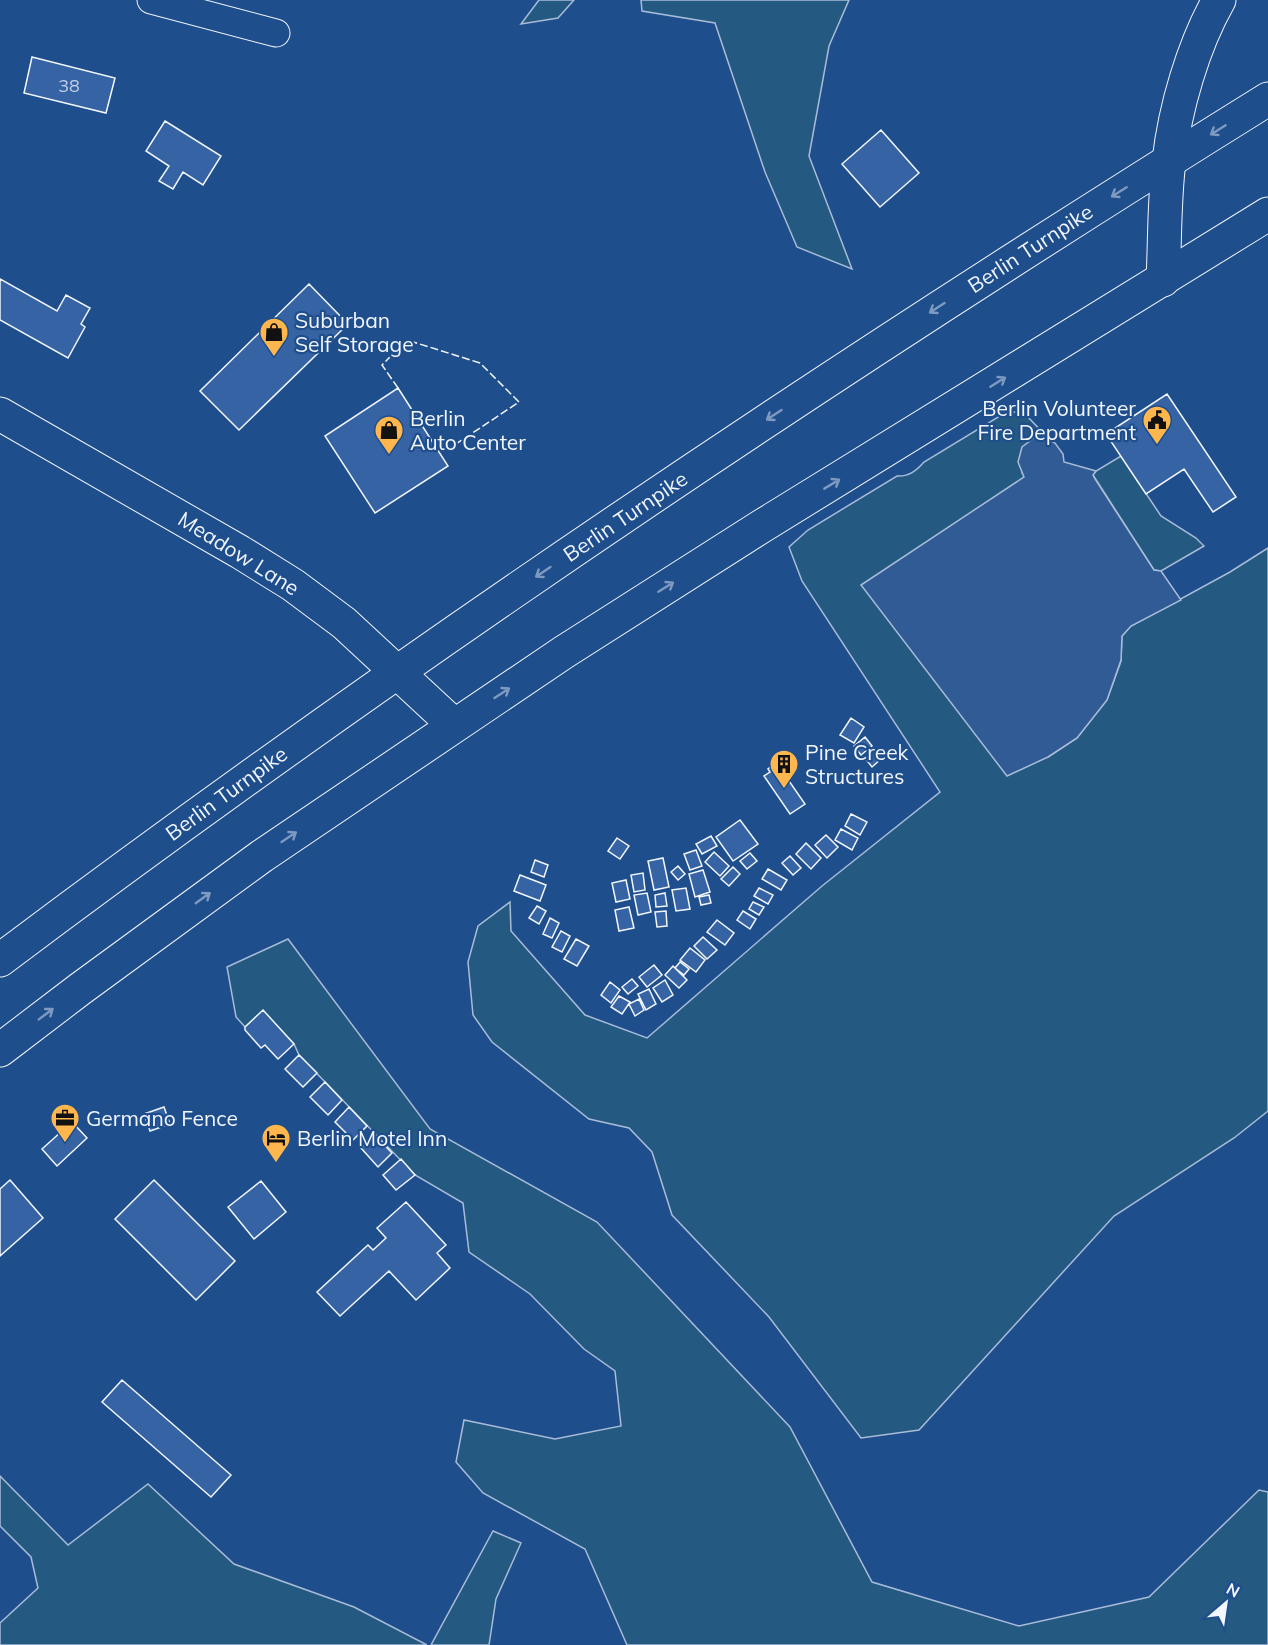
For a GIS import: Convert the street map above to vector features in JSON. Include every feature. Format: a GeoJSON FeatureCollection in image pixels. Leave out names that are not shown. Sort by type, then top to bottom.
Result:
{"type":"FeatureCollection","features":[{"type":"Feature","properties":{"kind":"main road"},"geometry":{"type":"LineString","coordinates":[[1163,280],[1169,161],[1181,99],[1196,51],[1219,0]]}},
{"type":"Feature","properties":{"kind":"main road","name":"Berlin Turnpike"},"geometry":{"type":"LineString","coordinates":[[0,960],[159,841],[398,671],[771,417],[1041,240],[1268,99]]}},
{"type":"Feature","properties":{"kind":"main road"},"geometry":{"type":"LineString","coordinates":[[0,1050],[242,870],[453,725],[762,526],[1268,214]]}},
{"type":"Feature","properties":{"kind":"main road","name":"Meadow Lane"},"geometry":{"type":"LineString","coordinates":[[0,414],[293,585],[344,623],[398,671],[453,725]]}},
{"type":"Feature","properties":{"kind":"street"},"geometry":{"type":"LineString","coordinates":[[150,0],[276,33]]}},
{"type":"Feature","properties":{"kind":"shaded area"},"geometry":{"type":"Polygon","coordinates":[[[539,0],[574,0],[558,18],[521,24],[539,0]]]}},
{"type":"Feature","properties":{"kind":"shaded area"},"geometry":{"type":"Polygon","coordinates":[[[641,0],[849,0],[829,46],[809,156],[852,269],[797,247],[765,172],[715,23],[642,11],[641,0]]]}},
{"type":"Feature","properties":{"kind":"shaded area"},"geometry":{"type":"Polygon","coordinates":[[[1008,411],[1025,414],[1049,439],[1042,437],[1022,473],[1025,477],[862,586],[1048,757],[1077,738],[1107,700],[1121,661],[1122,636],[1131,626],[1230,572],[1268,548],[1268,1111],[1234,1138],[1114,1216],[919,1430],[861,1438],[769,1317],[672,1215],[652,1152],[629,1128],[589,1119],[492,1042],[473,1015],[468,962],[478,926],[510,902],[511,931],[585,1015],[647,1038],[822,886],[940,792],[802,581],[789,547],[808,530],[897,476],[919,468],[924,462],[1008,411]]]}},
{"type":"Feature","properties":{"kind":"shaded area"},"geometry":{"type":"Polygon","coordinates":[[[1042,437],[1055,443],[1063,454],[1064,462],[1096,471],[1093,475],[1095,479],[1154,570],[1161,571],[1181,600],[1131,626],[1122,636],[1121,660],[1107,700],[1077,738],[1048,757],[1007,776],[861,585],[1024,477],[1018,462],[1022,447],[1034,438],[1042,437]]]}},
{"type":"Feature","properties":{"kind":"shaded area"},"geometry":{"type":"Polygon","coordinates":[[[1121,456],[1161,516],[1196,538],[1204,546],[1161,571],[1154,570],[1093,475],[1121,456]]]}},
{"type":"Feature","properties":{"kind":"shaded area"},"geometry":{"type":"Polygon","coordinates":[[[288,939],[430,1129],[597,1222],[790,1427],[872,1582],[1019,1626],[1149,1597],[1259,1490],[1268,1492],[1268,1645],[627,1645],[585,1549],[483,1493],[456,1462],[464,1420],[555,1439],[621,1426],[615,1371],[584,1349],[530,1294],[469,1252],[463,1203],[415,1175],[299,1055],[294,1044],[263,1011],[245,1027],[236,1017],[227,967],[288,939]]]}},
{"type":"Feature","properties":{"kind":"shaded area"},"geometry":{"type":"Polygon","coordinates":[[[0,1476],[68,1545],[148,1484],[234,1564],[354,1607],[427,1645],[0,1645],[0,1623],[38,1588],[31,1557],[0,1526],[0,1476]]]}},
{"type":"Feature","properties":{"kind":"shaded area"},"geometry":{"type":"Polygon","coordinates":[[[493,1531],[521,1543],[496,1599],[489,1645],[431,1645],[493,1531]]]}},
{"type":"Feature","properties":{"kind":"building"},"geometry":{"type":"Polygon","coordinates":[[[32,57],[115,78],[106,113],[24,93],[32,57]]]}},
{"type":"Feature","properties":{"kind":"building"},"geometry":{"type":"Polygon","coordinates":[[[165,121],[221,156],[203,185],[183,172],[173,189],[159,181],[169,166],[146,151],[165,121]]]}},
{"type":"Feature","properties":{"kind":"building"},"geometry":{"type":"Polygon","coordinates":[[[881,130],[919,173],[880,207],[842,164],[881,130]]]}},
{"type":"Feature","properties":{"kind":"building"},"geometry":{"type":"Polygon","coordinates":[[[0,279],[57,311],[66,295],[90,308],[81,324],[85,327],[68,358],[0,320],[0,279]]]}},
{"type":"Feature","properties":{"kind":"building","name":"Suburban Self Storage"},"geometry":{"type":"Polygon","coordinates":[[[309,284],[348,324],[239,430],[200,391],[309,284]]]}},
{"type":"Feature","properties":{"kind":"building","name":"Berlin Auto Center"},"geometry":{"type":"Polygon","coordinates":[[[398,388],[448,466],[375,513],[325,436],[398,388]]]}},
{"type":"Feature","properties":{"kind":"building","name":"Berlin Volunteer Fire Department"},"geometry":{"type":"Polygon","coordinates":[[[1167,394],[1236,497],[1213,512],[1184,469],[1146,494],[1106,434],[1167,394]]]}},
{"type":"Feature","properties":{"kind":"building"},"geometry":{"type":"Polygon","coordinates":[[[851,718],[864,727],[854,743],[840,735],[851,718]]]}},
{"type":"Feature","properties":{"kind":"building"},"geometry":{"type":"Polygon","coordinates":[[[865,737],[872,746],[861,755],[854,746],[865,737]]]}},
{"type":"Feature","properties":{"kind":"building"},"geometry":{"type":"Polygon","coordinates":[[[875,749],[882,758],[872,767],[865,758],[875,749]]]}},
{"type":"Feature","properties":{"kind":"building","name":"Pine Creek Structures"},"geometry":{"type":"Polygon","coordinates":[[[782,758],[786,764],[780,768],[805,804],[790,814],[764,776],[770,772],[768,769],[782,758]]]}},
{"type":"Feature","properties":{"kind":"building"},"geometry":{"type":"Polygon","coordinates":[[[851,814],[867,822],[860,835],[845,826],[851,814]]]}},
{"type":"Feature","properties":{"kind":"building"},"geometry":{"type":"Polygon","coordinates":[[[740,820],[758,844],[733,861],[716,837],[740,820]]]}},
{"type":"Feature","properties":{"kind":"building"},"geometry":{"type":"Polygon","coordinates":[[[841,829],[858,838],[852,850],[835,840],[841,829]]]}},
{"type":"Feature","properties":{"kind":"building"},"geometry":{"type":"Polygon","coordinates":[[[826,835],[838,847],[827,858],[815,845],[826,835]]]}},
{"type":"Feature","properties":{"kind":"building"},"geometry":{"type":"Polygon","coordinates":[[[711,836],[717,846],[702,854],[696,844],[711,836]]]}},
{"type":"Feature","properties":{"kind":"building"},"geometry":{"type":"Polygon","coordinates":[[[617,838],[629,846],[620,859],[608,851],[617,838]]]}},
{"type":"Feature","properties":{"kind":"building"},"geometry":{"type":"Polygon","coordinates":[[[806,843],[821,858],[811,869],[796,854],[806,843]]]}},
{"type":"Feature","properties":{"kind":"building"},"geometry":{"type":"Polygon","coordinates":[[[696,850],[702,866],[690,870],[684,854],[696,850]]]}},
{"type":"Feature","properties":{"kind":"building"},"geometry":{"type":"Polygon","coordinates":[[[714,852],[729,866],[720,876],[705,862],[714,852]]]}},
{"type":"Feature","properties":{"kind":"building"},"geometry":{"type":"Polygon","coordinates":[[[750,853],[757,861],[747,869],[740,861],[750,853]]]}},
{"type":"Feature","properties":{"kind":"building"},"geometry":{"type":"Polygon","coordinates":[[[790,856],[801,868],[793,875],[782,863],[790,856]]]}},
{"type":"Feature","properties":{"kind":"building"},"geometry":{"type":"Polygon","coordinates":[[[663,858],[669,887],[654,890],[648,861],[663,858]]]}},
{"type":"Feature","properties":{"kind":"building"},"geometry":{"type":"Polygon","coordinates":[[[535,860],[548,865],[544,877],[531,872],[535,860]]]}},
{"type":"Feature","properties":{"kind":"building"},"geometry":{"type":"Polygon","coordinates":[[[678,866],[685,874],[678,880],[671,872],[678,866]]]}},
{"type":"Feature","properties":{"kind":"building"},"geometry":{"type":"Polygon","coordinates":[[[733,867],[740,874],[729,886],[721,879],[733,867]]]}},
{"type":"Feature","properties":{"kind":"building"},"geometry":{"type":"Polygon","coordinates":[[[768,869],[787,880],[781,890],[762,879],[768,869]]]}},
{"type":"Feature","properties":{"kind":"building"},"geometry":{"type":"Polygon","coordinates":[[[703,870],[710,892],[695,897],[689,874],[703,870]]]}},
{"type":"Feature","properties":{"kind":"building"},"geometry":{"type":"Polygon","coordinates":[[[643,873],[645,890],[634,892],[631,875],[643,873]]]}},
{"type":"Feature","properties":{"kind":"building"},"geometry":{"type":"Polygon","coordinates":[[[520,875],[546,885],[540,901],[514,891],[520,875]]]}},
{"type":"Feature","properties":{"kind":"building"},"geometry":{"type":"Polygon","coordinates":[[[626,880],[630,899],[616,902],[612,883],[626,880]]]}},
{"type":"Feature","properties":{"kind":"building"},"geometry":{"type":"Polygon","coordinates":[[[686,888],[690,909],[676,911],[672,890],[686,888]]]}},
{"type":"Feature","properties":{"kind":"building"},"geometry":{"type":"Polygon","coordinates":[[[759,888],[773,895],[768,904],[754,896],[759,888]]]}},
{"type":"Feature","properties":{"kind":"building"},"geometry":{"type":"Polygon","coordinates":[[[647,893],[651,912],[638,915],[634,895],[647,893]]]}},
{"type":"Feature","properties":{"kind":"building"},"geometry":{"type":"Polygon","coordinates":[[[665,893],[667,906],[656,907],[655,895],[665,893]]]}},
{"type":"Feature","properties":{"kind":"building"},"geometry":{"type":"Polygon","coordinates":[[[709,895],[711,903],[701,905],[699,897],[709,895]]]}},
{"type":"Feature","properties":{"kind":"building"},"geometry":{"type":"Polygon","coordinates":[[[753,902],[764,907],[759,915],[749,909],[753,902]]]}},
{"type":"Feature","properties":{"kind":"building"},"geometry":{"type":"Polygon","coordinates":[[[537,906],[546,911],[539,924],[529,918],[537,906]]]}},
{"type":"Feature","properties":{"kind":"building"},"geometry":{"type":"Polygon","coordinates":[[[629,907],[634,928],[619,931],[615,910],[629,907]]]}},
{"type":"Feature","properties":{"kind":"building"},"geometry":{"type":"Polygon","coordinates":[[[666,911],[667,926],[657,927],[655,912],[666,911]]]}},
{"type":"Feature","properties":{"kind":"building"},"geometry":{"type":"Polygon","coordinates":[[[743,911],[756,919],[750,929],[737,920],[743,911]]]}},
{"type":"Feature","properties":{"kind":"building"},"geometry":{"type":"Polygon","coordinates":[[[550,918],[559,923],[552,938],[543,934],[550,918]]]}},
{"type":"Feature","properties":{"kind":"building"},"geometry":{"type":"Polygon","coordinates":[[[717,920],[734,933],[725,945],[707,932],[717,920]]]}},
{"type":"Feature","properties":{"kind":"building"},"geometry":{"type":"Polygon","coordinates":[[[561,931],[570,936],[562,952],[552,947],[561,931]]]}},
{"type":"Feature","properties":{"kind":"building"},"geometry":{"type":"Polygon","coordinates":[[[703,937],[717,950],[707,959],[694,946],[703,937]]]}},
{"type":"Feature","properties":{"kind":"building"},"geometry":{"type":"Polygon","coordinates":[[[576,939],[589,946],[577,966],[564,959],[576,939]]]}},
{"type":"Feature","properties":{"kind":"building"},"geometry":{"type":"Polygon","coordinates":[[[690,948],[705,960],[696,972],[680,960],[690,948]]]}},
{"type":"Feature","properties":{"kind":"building"},"geometry":{"type":"Polygon","coordinates":[[[680,962],[689,969],[684,975],[675,968],[680,962]]]}},
{"type":"Feature","properties":{"kind":"building"},"geometry":{"type":"Polygon","coordinates":[[[654,965],[662,975],[647,987],[639,977],[654,965]]]}},
{"type":"Feature","properties":{"kind":"building"},"geometry":{"type":"Polygon","coordinates":[[[673,966],[687,980],[679,988],[665,975],[673,966]]]}},
{"type":"Feature","properties":{"kind":"building"},"geometry":{"type":"Polygon","coordinates":[[[632,979],[638,986],[628,994],[622,987],[632,979]]]}},
{"type":"Feature","properties":{"kind":"building"},"geometry":{"type":"Polygon","coordinates":[[[665,980],[673,995],[662,1002],[653,988],[665,980]]]}},
{"type":"Feature","properties":{"kind":"building"},"geometry":{"type":"Polygon","coordinates":[[[610,982],[620,990],[611,1003],[601,995],[610,982]]]}},
{"type":"Feature","properties":{"kind":"building"},"geometry":{"type":"Polygon","coordinates":[[[649,989],[656,1004],[646,1010],[638,994],[649,989]]]}},
{"type":"Feature","properties":{"kind":"building"},"geometry":{"type":"Polygon","coordinates":[[[619,996],[630,1002],[622,1014],[611,1007],[619,996]]]}},
{"type":"Feature","properties":{"kind":"building"},"geometry":{"type":"Polygon","coordinates":[[[639,999],[644,1010],[635,1016],[629,1004],[639,999]]]}},
{"type":"Feature","properties":{"kind":"building"},"geometry":{"type":"Polygon","coordinates":[[[263,1010],[294,1044],[278,1059],[265,1045],[261,1048],[245,1030],[245,1027],[263,1010]]]}},
{"type":"Feature","properties":{"kind":"building"},"geometry":{"type":"Polygon","coordinates":[[[299,1055],[317,1073],[303,1087],[285,1069],[299,1055]]]}},
{"type":"Feature","properties":{"kind":"building"},"geometry":{"type":"Polygon","coordinates":[[[325,1082],[342,1100],[328,1115],[310,1097],[325,1082]]]}},
{"type":"Feature","properties":{"kind":"building"},"geometry":{"type":"Polygon","coordinates":[[[164,1107],[170,1124],[150,1131],[144,1114],[164,1107]]]}},
{"type":"Feature","properties":{"kind":"building"},"geometry":{"type":"Polygon","coordinates":[[[349,1107],[367,1126],[353,1140],[335,1122],[349,1107]]]}},
{"type":"Feature","properties":{"kind":"building","name":"Germano Fence"},"geometry":{"type":"Polygon","coordinates":[[[72,1122],[87,1138],[57,1166],[42,1149],[72,1122]]]}},
{"type":"Feature","properties":{"kind":"building"},"geometry":{"type":"Polygon","coordinates":[[[375,1135],[392,1153],[378,1167],[361,1148],[375,1135]]]}},
{"type":"Feature","properties":{"kind":"building"},"geometry":{"type":"Polygon","coordinates":[[[401,1159],[415,1175],[396,1190],[383,1175],[401,1159]]]}},
{"type":"Feature","properties":{"kind":"building"},"geometry":{"type":"Polygon","coordinates":[[[10,1180],[43,1218],[0,1256],[0,1189],[10,1180]]]}},
{"type":"Feature","properties":{"kind":"building"},"geometry":{"type":"Polygon","coordinates":[[[154,1180],[235,1261],[196,1300],[115,1219],[154,1180]]]}},
{"type":"Feature","properties":{"kind":"building"},"geometry":{"type":"Polygon","coordinates":[[[261,1181],[286,1212],[254,1239],[228,1207],[261,1181]]]}},
{"type":"Feature","properties":{"kind":"building"},"geometry":{"type":"Polygon","coordinates":[[[406,1202],[446,1245],[437,1253],[450,1268],[416,1300],[389,1271],[340,1316],[317,1292],[368,1245],[373,1250],[386,1238],[377,1228],[406,1202]]]}},
{"type":"Feature","properties":{"kind":"building"},"geometry":{"type":"Polygon","coordinates":[[[122,1380],[231,1475],[211,1497],[102,1402],[122,1380]]]}},
{"type":"Feature","properties":{"kind":"fence"},"geometry":{"type":"LineString","coordinates":[[398,388],[382,365],[407,340],[480,363],[519,402],[450,448],[443,438],[435,444]]}},
{"type":"Feature","properties":{"kind":"place","name":"Suburban Self Storage"},"geometry":{"type":"Point","coordinates":[274,358]}},
{"type":"Feature","properties":{"kind":"place","name":"Berlin Volunteer Fire Department"},"geometry":{"type":"Point","coordinates":[1157,446]}},
{"type":"Feature","properties":{"kind":"place","name":"Berlin Auto Center"},"geometry":{"type":"Point","coordinates":[389,456]}},
{"type":"Feature","properties":{"kind":"place","name":"Pine Creek Structures"},"geometry":{"type":"Point","coordinates":[784,790]}},
{"type":"Feature","properties":{"kind":"place","name":"Germano Fence"},"geometry":{"type":"Point","coordinates":[65,1144]}},
{"type":"Feature","properties":{"kind":"place","name":"Berlin Motel Inn"},"geometry":{"type":"Point","coordinates":[276,1164]}}]}
